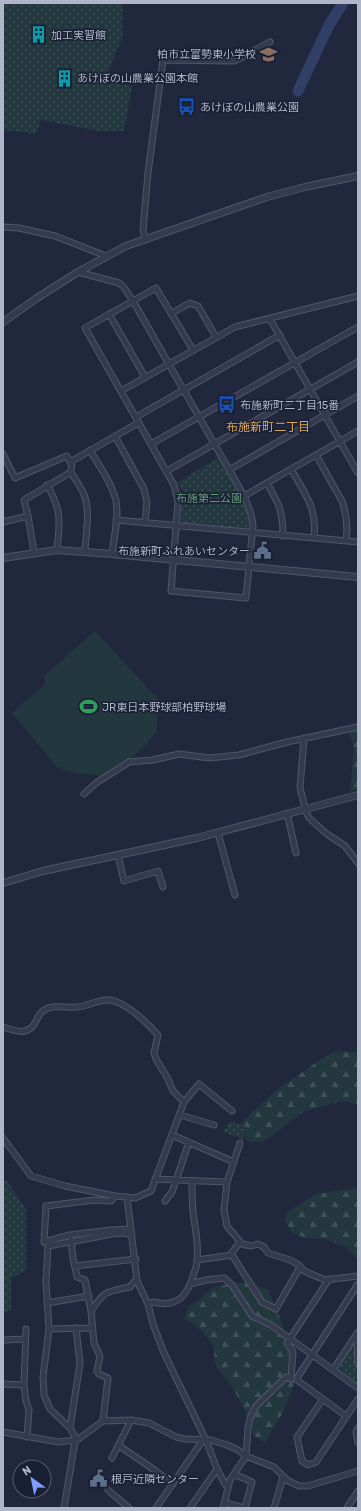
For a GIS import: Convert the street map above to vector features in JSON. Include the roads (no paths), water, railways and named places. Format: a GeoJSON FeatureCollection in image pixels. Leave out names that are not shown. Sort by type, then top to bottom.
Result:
{"type":"FeatureCollection","features":[{"type":"Feature","properties":{"kind":"street"},"geometry":{"type":"LineString","coordinates":[[145,240],[143,230],[148,173],[163,60],[235,61],[270,42]]}},
{"type":"Feature","properties":{"kind":"street"},"geometry":{"type":"LineString","coordinates":[[3,322],[78,272],[126,246],[267,197],[358,176]]}},
{"type":"Feature","properties":{"kind":"street"},"geometry":{"type":"LineString","coordinates":[[3,227],[19,228],[55,236],[106,256]]}},
{"type":"Feature","properties":{"kind":"street"},"geometry":{"type":"LineString","coordinates":[[78,272],[119,283],[126,290],[133,301],[184,390],[244,496],[251,514],[252,533],[246,598],[170,591],[178,502],[177,494],[167,471],[85,328],[109,314],[133,301],[156,288],[193,350]]}},
{"type":"Feature","properties":{"kind":"street"},"geometry":{"type":"LineString","coordinates":[[121,391],[235,327],[358,296]]}},
{"type":"Feature","properties":{"kind":"street"},"geometry":{"type":"LineString","coordinates":[[172,313],[190,303],[198,306],[216,337]]}},
{"type":"Feature","properties":{"kind":"street"},"geometry":{"type":"LineString","coordinates":[[109,314],[145,377]]}},
{"type":"Feature","properties":{"kind":"street"},"geometry":{"type":"LineString","coordinates":[[270,319],[356,466],[358,473]]}},
{"type":"Feature","properties":{"kind":"street"},"geometry":{"type":"LineString","coordinates":[[152,444],[358,326]]}},
{"type":"Feature","properties":{"kind":"street"},"geometry":{"type":"LineString","coordinates":[[85,551],[88,511],[83,492],[71,472],[72,461],[115,436],[184,390],[280,335]]}},
{"type":"Feature","properties":{"kind":"street"},"geometry":{"type":"LineString","coordinates":[[167,471],[358,362]]}},
{"type":"Feature","properties":{"kind":"street"},"geometry":{"type":"LineString","coordinates":[[229,470],[358,396]]}},
{"type":"Feature","properties":{"kind":"street"},"geometry":{"type":"LineString","coordinates":[[244,496],[358,431]]}},
{"type":"Feature","properties":{"kind":"street"},"geometry":{"type":"LineString","coordinates":[[115,436],[144,489],[147,502],[145,523]]}},
{"type":"Feature","properties":{"kind":"street"},"geometry":{"type":"LineString","coordinates":[[90,450],[113,492],[117,509],[112,554]]}},
{"type":"Feature","properties":{"kind":"street"},"geometry":{"type":"LineString","coordinates":[[3,454],[15,478],[67,456],[72,465]]}},
{"type":"Feature","properties":{"kind":"street"},"geometry":{"type":"LineString","coordinates":[[316,455],[342,501],[347,523],[346,541]]}},
{"type":"Feature","properties":{"kind":"street"},"geometry":{"type":"LineString","coordinates":[[291,469],[312,506],[315,524],[314,538]]}},
{"type":"Feature","properties":{"kind":"street"},"geometry":{"type":"LineString","coordinates":[[34,552],[24,500],[71,472]]}},
{"type":"Feature","properties":{"kind":"street"},"geometry":{"type":"LineString","coordinates":[[267,483],[281,509],[283,536]]}},
{"type":"Feature","properties":{"kind":"street"},"geometry":{"type":"LineString","coordinates":[[47,485],[58,506],[59,527],[57,550]]}},
{"type":"Feature","properties":{"kind":"street"},"geometry":{"type":"LineString","coordinates":[[3,522],[28,516]]}},
{"type":"Feature","properties":{"kind":"street"},"geometry":{"type":"LineString","coordinates":[[116,520],[358,542]]}},
{"type":"Feature","properties":{"kind":"street"},"geometry":{"type":"LineString","coordinates":[[3,558],[34,552],[57,550],[85,551],[358,576]]}},
{"type":"Feature","properties":{"kind":"street"},"geometry":{"type":"LineString","coordinates":[[84,794],[96,783],[129,762],[153,760],[179,754],[209,758],[232,756],[304,738],[358,727]]}},
{"type":"Feature","properties":{"kind":"street"},"geometry":{"type":"LineString","coordinates":[[304,738],[300,788],[304,808],[309,818],[345,846],[358,864]]}},
{"type":"Feature","properties":{"kind":"street"},"geometry":{"type":"LineString","coordinates":[[3,883],[43,871],[218,833],[304,808],[358,795]]}},
{"type":"Feature","properties":{"kind":"street"},"geometry":{"type":"LineString","coordinates":[[287,813],[296,853]]}},
{"type":"Feature","properties":{"kind":"street"},"geometry":{"type":"LineString","coordinates":[[218,833],[235,895]]}},
{"type":"Feature","properties":{"kind":"street"},"geometry":{"type":"LineString","coordinates":[[118,855],[124,881],[158,871],[163,887]]}},
{"type":"Feature","properties":{"kind":"street"},"geometry":{"type":"LineString","coordinates":[[3,1027],[16,1032],[24,1032],[31,1029],[43,1011],[55,1006],[80,1006],[108,1000],[115,1002],[139,1016],[158,1035],[154,1053],[156,1059],[168,1079],[173,1091],[184,1102]]}},
{"type":"Feature","properties":{"kind":"street"},"geometry":{"type":"LineString","coordinates":[[4,1140],[31,1176],[65,1186],[115,1196],[135,1198],[151,1192],[184,1102],[199,1084],[232,1111]]}},
{"type":"Feature","properties":{"kind":"street"},"geometry":{"type":"LineString","coordinates":[[180,1115],[214,1125]]}},
{"type":"Feature","properties":{"kind":"street"},"geometry":{"type":"LineString","coordinates":[[172,1135],[234,1162]]}},
{"type":"Feature","properties":{"kind":"street"},"geometry":{"type":"LineString","coordinates":[[165,1201],[172,1192],[189,1142]]}},
{"type":"Feature","properties":{"kind":"street"},"geometry":{"type":"LineString","coordinates":[[240,1143],[227,1182],[224,1210],[227,1226],[240,1242],[251,1246],[258,1244],[264,1247],[268,1253],[290,1260],[312,1276],[325,1280],[358,1276]]}},
{"type":"Feature","properties":{"kind":"street"},"geometry":{"type":"LineString","coordinates":[[155,1179],[227,1182]]}},
{"type":"Feature","properties":{"kind":"street"},"geometry":{"type":"LineString","coordinates":[[148,1304],[153,1302],[160,1304],[171,1303],[181,1298],[189,1290],[197,1260],[197,1235],[193,1211],[192,1181]]}},
{"type":"Feature","properties":{"kind":"street"},"geometry":{"type":"LineString","coordinates":[[115,1196],[112,1201],[94,1200],[46,1206],[44,1242],[70,1235],[111,1230],[132,1232]]}},
{"type":"Feature","properties":{"kind":"street"},"geometry":{"type":"LineString","coordinates":[[126,1197],[136,1259],[137,1281],[148,1304],[153,1324],[164,1353],[217,1469],[228,1487]]}},
{"type":"Feature","properties":{"kind":"street"},"geometry":{"type":"LineString","coordinates":[[64,1508],[76,1440],[70,1428],[50,1409],[44,1395],[43,1377],[49,1329],[46,1282],[48,1246],[71,1240],[132,1232]]}},
{"type":"Feature","properties":{"kind":"street"},"geometry":{"type":"LineString","coordinates":[[71,1240],[77,1277],[85,1280],[89,1296],[94,1343],[100,1356],[97,1371],[99,1374],[108,1378],[103,1421]]}},
{"type":"Feature","properties":{"kind":"street"},"geometry":{"type":"LineString","coordinates":[[197,1260],[230,1255],[240,1242]]}},
{"type":"Feature","properties":{"kind":"street"},"geometry":{"type":"LineString","coordinates":[[230,1255],[232,1255],[262,1302],[276,1309],[300,1267]]}},
{"type":"Feature","properties":{"kind":"street"},"geometry":{"type":"LineString","coordinates":[[75,1266],[136,1259]]}},
{"type":"Feature","properties":{"kind":"street"},"geometry":{"type":"LineString","coordinates":[[190,1284],[224,1278],[232,1285],[252,1316],[271,1325],[358,1388]]}},
{"type":"Feature","properties":{"kind":"street"},"geometry":{"type":"LineString","coordinates":[[234,1474],[252,1482],[244,1508],[224,1505],[228,1487],[234,1474],[246,1456],[250,1418],[256,1406],[286,1377],[290,1380],[293,1352],[287,1343],[329,1279]]}},
{"type":"Feature","properties":{"kind":"street"},"geometry":{"type":"LineString","coordinates":[[91,1311],[103,1294],[130,1287],[137,1281]]}},
{"type":"Feature","properties":{"kind":"street"},"geometry":{"type":"LineString","coordinates":[[346,1416],[297,1380],[297,1378],[358,1284]]}},
{"type":"Feature","properties":{"kind":"street"},"geometry":{"type":"LineString","coordinates":[[47,1303],[89,1296]]}},
{"type":"Feature","properties":{"kind":"street"},"geometry":{"type":"LineString","coordinates":[[70,1428],[80,1363],[76,1328]]}},
{"type":"Feature","properties":{"kind":"street"},"geometry":{"type":"LineString","coordinates":[[49,1329],[92,1328]]}},
{"type":"Feature","properties":{"kind":"street"},"geometry":{"type":"LineString","coordinates":[[26,1329],[24,1385],[29,1410],[27,1437]]}},
{"type":"Feature","properties":{"kind":"street"},"geometry":{"type":"LineString","coordinates":[[333,1370],[358,1333]]}},
{"type":"Feature","properties":{"kind":"street"},"geometry":{"type":"LineString","coordinates":[[358,1333],[358,1364]]}},
{"type":"Feature","properties":{"kind":"street"},"geometry":{"type":"LineString","coordinates":[[3,1340],[25,1339]]}},
{"type":"Feature","properties":{"kind":"street"},"geometry":{"type":"LineString","coordinates":[[3,1384],[24,1385]]}},
{"type":"Feature","properties":{"kind":"street"},"geometry":{"type":"LineString","coordinates":[[323,1399],[297,1437],[302,1461],[308,1464],[316,1462],[358,1399]]}},
{"type":"Feature","properties":{"kind":"street"},"geometry":{"type":"LineString","coordinates":[[112,1458],[131,1420]]}},
{"type":"Feature","properties":{"kind":"street"},"geometry":{"type":"LineString","coordinates":[[3,1432],[58,1442],[76,1440],[103,1421],[131,1420],[149,1423],[176,1437],[219,1442],[227,1445],[246,1456],[274,1467],[283,1477],[299,1486],[308,1486],[358,1471]]}},
{"type":"Feature","properties":{"kind":"street"},"geometry":{"type":"LineString","coordinates":[[358,1428],[356,1432],[358,1442]]}},
{"type":"Feature","properties":{"kind":"street"},"geometry":{"type":"LineString","coordinates":[[156,1508],[204,1440]]}},
{"type":"Feature","properties":{"kind":"street"},"geometry":{"type":"LineString","coordinates":[[118,1445],[173,1484]]}},
{"type":"Feature","properties":{"kind":"street"},"geometry":{"type":"LineString","coordinates":[[190,1508],[217,1469]]}},
{"type":"Feature","properties":{"kind":"street"},"geometry":{"type":"LineString","coordinates":[[274,1508],[283,1477]]}},
{"type":"Feature","properties":{"kind":"street"},"geometry":{"type":"LineString","coordinates":[[108,1490],[129,1508]]}},
{"type":"Feature","properties":{"kind":"street"},"geometry":{"type":"LineString","coordinates":[[347,1508],[358,1491]]}},
{"type":"Feature","properties":{"kind":"waterway"},"geometry":{"type":"LineString","coordinates":[[298,91],[329,25],[343,3]]}},
{"type":"Feature","properties":{"kind":"place","name":"加工実習館"},"geometry":{"type":"Point","coordinates":[38,35]}},
{"type":"Feature","properties":{"kind":"place","name":"柏市立富勢東小学校"},"geometry":{"type":"Point","coordinates":[269,54]}},
{"type":"Feature","properties":{"kind":"place","name":"あけぼの山農業公園本館"},"geometry":{"type":"Point","coordinates":[64,78]}},
{"type":"Feature","properties":{"kind":"place","name":"あけぼの山農業公園"},"geometry":{"type":"Point","coordinates":[187,107]}},
{"type":"Feature","properties":{"kind":"place","name":"布施新町二丁目15番"},"geometry":{"type":"Point","coordinates":[227,405]}},
{"type":"Feature","properties":{"kind":"place","name":"布施新町ふれあいセンター"},"geometry":{"type":"Point","coordinates":[263,551]}},
{"type":"Feature","properties":{"kind":"place","name":"JR東日本野球部柏野球場"},"geometry":{"type":"Point","coordinates":[89,707]}},
{"type":"Feature","properties":{"kind":"place","name":"根戸近隣センター"},"geometry":{"type":"Point","coordinates":[98,1479]}},
{"type":"Feature","properties":{"kind":"district","name":"布施新町二丁目"},"geometry":{"type":"Point","coordinates":[268,427]}},
{"type":"Feature","properties":{"kind":"park label","name":"布施第二公園"},"geometry":{"type":"Point","coordinates":[209,498]}}]}
